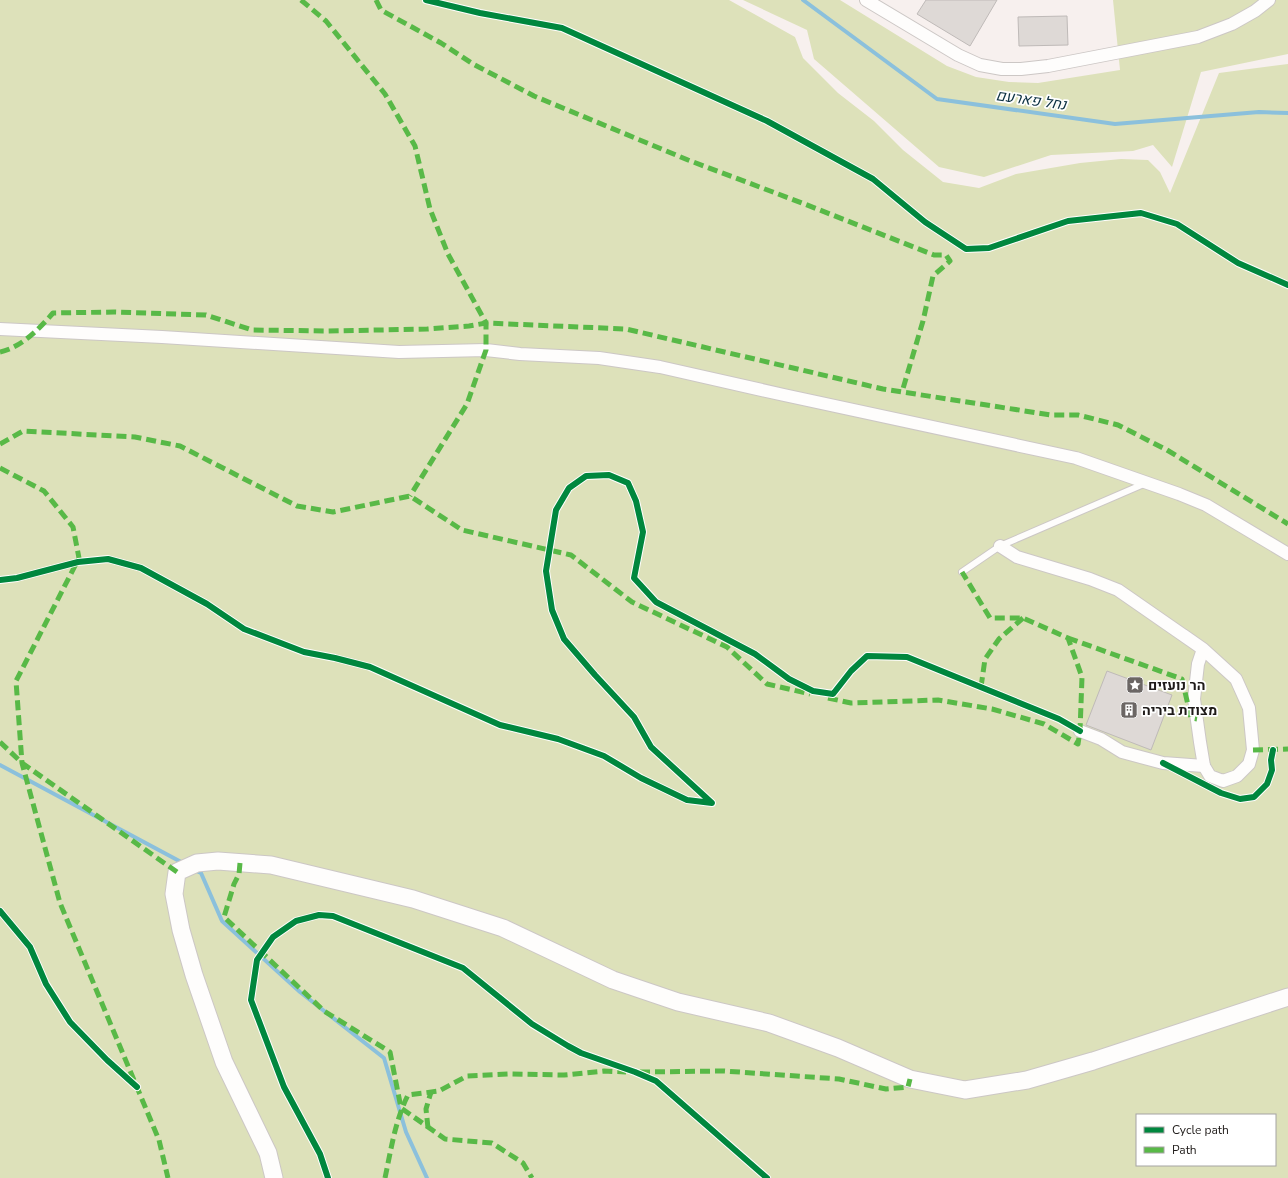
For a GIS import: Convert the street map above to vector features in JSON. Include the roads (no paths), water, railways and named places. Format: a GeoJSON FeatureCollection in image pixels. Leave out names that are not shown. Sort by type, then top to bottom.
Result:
{"type":"FeatureCollection","features":[{"type":"Feature","properties":{"kind":"main road"},"geometry":{"type":"LineString","coordinates":[[274,1178],[268,1153],[224,1062],[194,974],[181,930],[174,894],[177,872],[196,863],[218,861],[271,865],[413,899],[503,928],[613,980],[678,1002],[769,1023],[838,1048],[910,1078],[965,1090],[1027,1080],[1288,998]]}},
{"type":"Feature","properties":{"kind":"street"},"geometry":{"type":"LineString","coordinates":[[866,0],[958,55],[980,65],[1002,69],[1022,69],[1048,66],[1198,37],[1232,24],[1255,11],[1269,0]]}},
{"type":"Feature","properties":{"kind":"street"},"geometry":{"type":"LineString","coordinates":[[0,329],[162,337],[399,352],[486,350],[520,354],[599,358],[660,367],[1076,458],[1148,482],[1206,506],[1288,554]]}},
{"type":"Feature","properties":{"kind":"street"},"geometry":{"type":"LineString","coordinates":[[1000,546],[1022,559],[1090,579],[1118,590],[1203,649]]}},
{"type":"Feature","properties":{"kind":"street"},"geometry":{"type":"LineString","coordinates":[[1183,635],[1203,649],[1236,679],[1248,708],[1254,750],[1249,764],[1238,776],[1223,781],[1210,776],[1204,766],[1194,699],[1198,664],[1203,649]]}},
{"type":"Feature","properties":{"kind":"street"},"geometry":{"type":"LineString","coordinates":[[1080,731],[1101,739],[1122,752],[1163,763],[1204,766]]}},
{"type":"Feature","properties":{"kind":"lane"},"geometry":{"type":"LineString","coordinates":[[962,572],[1000,546],[1148,482]]}},
{"type":"Feature","properties":{"kind":"waterway","name":"נחל פארעם"},"geometry":{"type":"LineString","coordinates":[[803,0],[937,99],[1115,124],[1259,112],[1288,113]]}},
{"type":"Feature","properties":{"kind":"waterway"},"geometry":{"type":"LineString","coordinates":[[0,765],[183,863]]}},
{"type":"Feature","properties":{"kind":"waterway"},"geometry":{"type":"LineString","coordinates":[[194,870],[201,873],[222,921],[300,992],[384,1058],[406,1132],[427,1178]]}},
{"type":"Feature","properties":{"kind":"place","name":"הר נועזים"},"geometry":{"type":"Point","coordinates":[1135,685]}},
{"type":"Feature","properties":{"kind":"place","name":"מצודת ביריה"},"geometry":{"type":"Point","coordinates":[1129,710]}}]}
